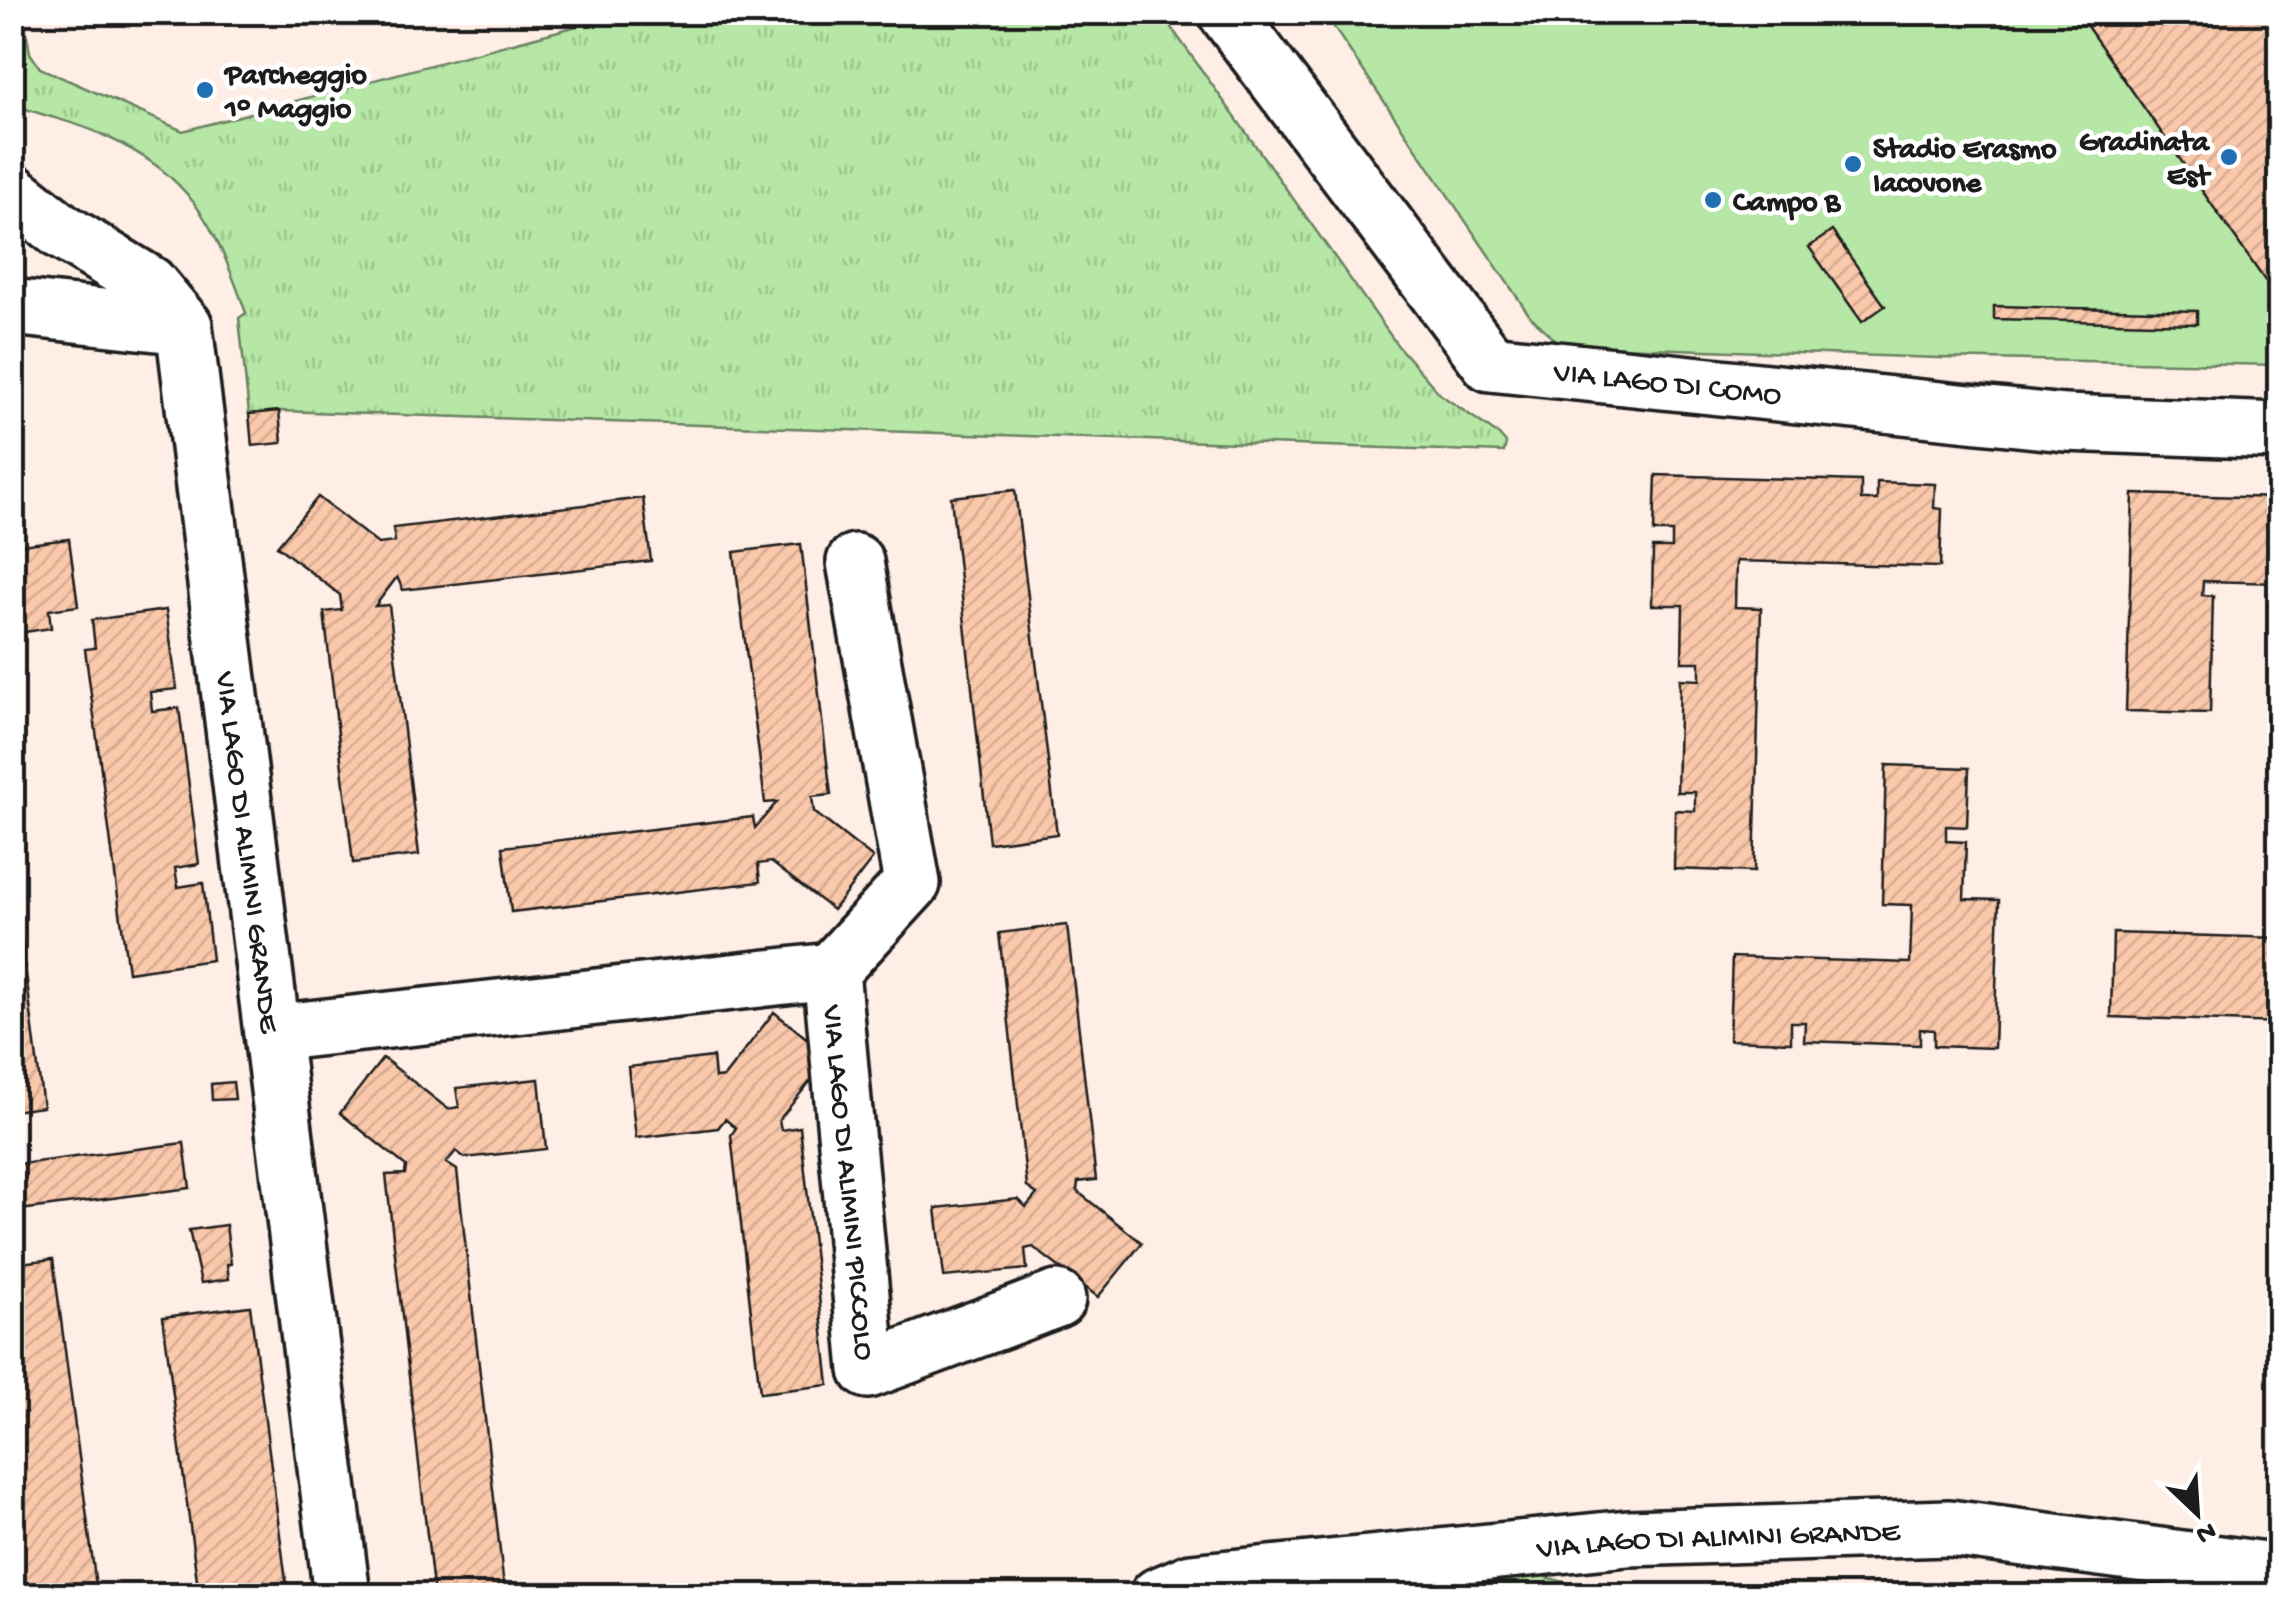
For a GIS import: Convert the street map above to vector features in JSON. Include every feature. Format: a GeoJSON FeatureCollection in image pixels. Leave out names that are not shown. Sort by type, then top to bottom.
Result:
{"type":"FeatureCollection","features":[{"type":"Feature","properties":{"kind":"street","name":"VIA LAGO DI COMO"},"geometry":{"type":"LineString","coordinates":[[1226,12],[1490,363],[2065,423],[2280,431]]}},
{"type":"Feature","properties":{"kind":"street"},"geometry":{"type":"LineString","coordinates":[[12,192],[60,230],[149,284],[184,326]]}},
{"type":"Feature","properties":{"kind":"street"},"geometry":{"type":"LineString","coordinates":[[12,307],[184,326]]}},
{"type":"Feature","properties":{"kind":"street","name":"VIA LAGO DI ALIMINI GRANDE"},"geometry":{"type":"LineString","coordinates":[[184,326],[342,1596]]}},
{"type":"Feature","properties":{"kind":"street","name":"VIA LAGO DI ALIMINI PICCOLO"},"geometry":{"type":"LineString","coordinates":[[272,1032],[831,971],[912,883],[855,562]]}},
{"type":"Feature","properties":{"kind":"street","name":"VIA LAGO DI ALIMINI PICCOLO"},"geometry":{"type":"LineString","coordinates":[[831,971],[868,1370],[1057,1300]]}},
{"type":"Feature","properties":{"kind":"street","name":"VIA LAGO DI ALIMINI GRANDE"},"geometry":{"type":"LineString","coordinates":[[1158,1596],[1191,1582],[1628,1538],[1948,1528],[2280,1572]]}},
{"type":"Feature","properties":{"kind":"green space"},"geometry":{"type":"Polygon","coordinates":[[[13,13],[23,13],[30,53],[40,68],[183,131],[626,13],[1161,13],[1398,346],[1441,395],[1499,435],[1506,443],[1504,452],[279,411],[249,414],[239,318],[246,313],[210,228],[178,185],[132,150],[90,129],[13,104],[13,13]]]}},
{"type":"Feature","properties":{"kind":"green space","name":"Stadio Erasmo Iacovone"},"geometry":{"type":"Polygon","coordinates":[[[1324,13],[2279,13],[2279,365],[1560,345],[1530,316],[1324,13]]]}},
{"type":"Feature","properties":{"kind":"green space"},"geometry":{"type":"Polygon","coordinates":[[[1503,1565],[1586,1588],[1589,1595],[1185,1596],[1503,1565]]]}},
{"type":"Feature","properties":{"kind":"building","name":"Gradinata Est"},"geometry":{"type":"Polygon","coordinates":[[[2077,12],[2280,12],[2280,302],[2077,12]]]}},
{"type":"Feature","properties":{"kind":"building"},"geometry":{"type":"Polygon","coordinates":[[[1832,231],[1885,306],[1862,322],[1809,247],[1832,231]]]}},
{"type":"Feature","properties":{"kind":"building"},"geometry":{"type":"Polygon","coordinates":[[[1994,306],[2197,311],[2197,324],[1994,319],[1994,306]]]}},
{"type":"Feature","properties":{"kind":"building"},"geometry":{"type":"Polygon","coordinates":[[[279,411],[282,443],[252,446],[249,414],[279,411]]]}},
{"type":"Feature","properties":{"kind":"building"},"geometry":{"type":"Polygon","coordinates":[[[1656,475],[1861,481],[1861,500],[1877,500],[1877,482],[1935,484],[1934,508],[1942,509],[1940,567],[1736,561],[1735,607],[1761,608],[1754,872],[1674,869],[1675,810],[1695,811],[1695,792],[1677,792],[1680,679],[1700,680],[1700,662],[1682,662],[1683,605],[1652,605],[1653,548],[1672,548],[1672,532],[1654,532],[1656,475]]]}},
{"type":"Feature","properties":{"kind":"building"},"geometry":{"type":"Polygon","coordinates":[[[1015,490],[1057,834],[989,843],[951,497],[1015,490]]]}},
{"type":"Feature","properties":{"kind":"building"},"geometry":{"type":"Polygon","coordinates":[[[2133,494],[2280,498],[2280,583],[2203,581],[2202,595],[2213,596],[2210,713],[2126,711],[2133,494]]]}},
{"type":"Feature","properties":{"kind":"building"},"geometry":{"type":"Polygon","coordinates":[[[318,497],[378,544],[395,542],[393,528],[643,498],[651,561],[403,590],[397,577],[375,606],[389,605],[419,855],[353,863],[324,612],[342,610],[340,595],[277,546],[318,497]]]}},
{"type":"Feature","properties":{"kind":"building"},"geometry":{"type":"Polygon","coordinates":[[[69,539],[78,606],[49,610],[51,628],[12,634],[12,546],[69,539]]]}},
{"type":"Feature","properties":{"kind":"building"},"geometry":{"type":"Polygon","coordinates":[[[801,544],[831,795],[812,797],[814,812],[873,858],[833,910],[771,862],[758,864],[760,882],[511,912],[503,847],[753,817],[755,828],[777,802],[765,803],[734,552],[801,544]]]}},
{"type":"Feature","properties":{"kind":"building"},"geometry":{"type":"Polygon","coordinates":[[[166,610],[177,689],[150,692],[152,711],[179,708],[199,864],[175,868],[178,887],[203,883],[212,960],[128,972],[85,649],[95,648],[92,620],[166,610]]]}},
{"type":"Feature","properties":{"kind":"building"},"geometry":{"type":"Polygon","coordinates":[[[1886,765],[1969,768],[1967,827],[1946,826],[1946,841],[1966,842],[1964,899],[1999,900],[1994,1048],[1934,1046],[1934,1030],[1920,1029],[1920,1045],[1804,1041],[1805,1022],[1791,1022],[1791,1042],[1729,1040],[1732,957],[1910,963],[1912,905],[1882,904],[1886,765]]]}},
{"type":"Feature","properties":{"kind":"building"},"geometry":{"type":"Polygon","coordinates":[[[18,911],[43,1107],[12,1111],[12,912],[18,911]]]}},
{"type":"Feature","properties":{"kind":"building"},"geometry":{"type":"Polygon","coordinates":[[[1067,925],[1096,1180],[1078,1182],[1077,1191],[1142,1243],[1098,1297],[1033,1247],[1025,1249],[1027,1269],[944,1277],[936,1208],[1018,1199],[1026,1207],[1037,1194],[1027,1187],[999,933],[1067,925]]]}},
{"type":"Feature","properties":{"kind":"building"},"geometry":{"type":"Polygon","coordinates":[[[2113,933],[2280,938],[2280,1023],[2111,1017],[2113,933]]]}},
{"type":"Feature","properties":{"kind":"building"},"geometry":{"type":"Polygon","coordinates":[[[774,1012],[830,1057],[779,1120],[781,1130],[800,1127],[829,1385],[760,1393],[731,1135],[736,1128],[725,1119],[718,1128],[636,1138],[628,1067],[713,1057],[715,1078],[724,1077],[774,1012]]]}},
{"type":"Feature","properties":{"kind":"building"},"geometry":{"type":"Polygon","coordinates":[[[383,1058],[448,1109],[459,1107],[456,1088],[539,1079],[546,1149],[465,1158],[456,1151],[446,1163],[457,1170],[505,1596],[434,1596],[386,1175],[405,1174],[406,1166],[340,1113],[383,1058]]]}},
{"type":"Feature","properties":{"kind":"building"},"geometry":{"type":"Polygon","coordinates":[[[233,1082],[235,1099],[212,1100],[211,1084],[233,1082]]]}},
{"type":"Feature","properties":{"kind":"building"},"geometry":{"type":"Polygon","coordinates":[[[184,1143],[190,1188],[12,1211],[12,1165],[184,1143]]]}},
{"type":"Feature","properties":{"kind":"building"},"geometry":{"type":"Polygon","coordinates":[[[226,1225],[229,1279],[201,1283],[189,1230],[226,1225]]]}},
{"type":"Feature","properties":{"kind":"building"},"geometry":{"type":"Polygon","coordinates":[[[53,1259],[96,1586],[12,1596],[12,1264],[53,1259]]]}},
{"type":"Feature","properties":{"kind":"building"},"geometry":{"type":"Polygon","coordinates":[[[250,1306],[288,1596],[199,1596],[163,1317],[250,1306]]]}},
{"type":"Feature","properties":{"kind":"place","name":"Parcheggio 1° Maggio"},"geometry":{"type":"Point","coordinates":[205,90]}},
{"type":"Feature","properties":{"kind":"place","name":"Gradinata Est"},"geometry":{"type":"Point","coordinates":[2229,157]}},
{"type":"Feature","properties":{"kind":"place","name":"Stadio Erasmo Iacovone"},"geometry":{"type":"Point","coordinates":[1853,164]}},
{"type":"Feature","properties":{"kind":"place","name":"Campo B"},"geometry":{"type":"Point","coordinates":[1713,200]}}]}
